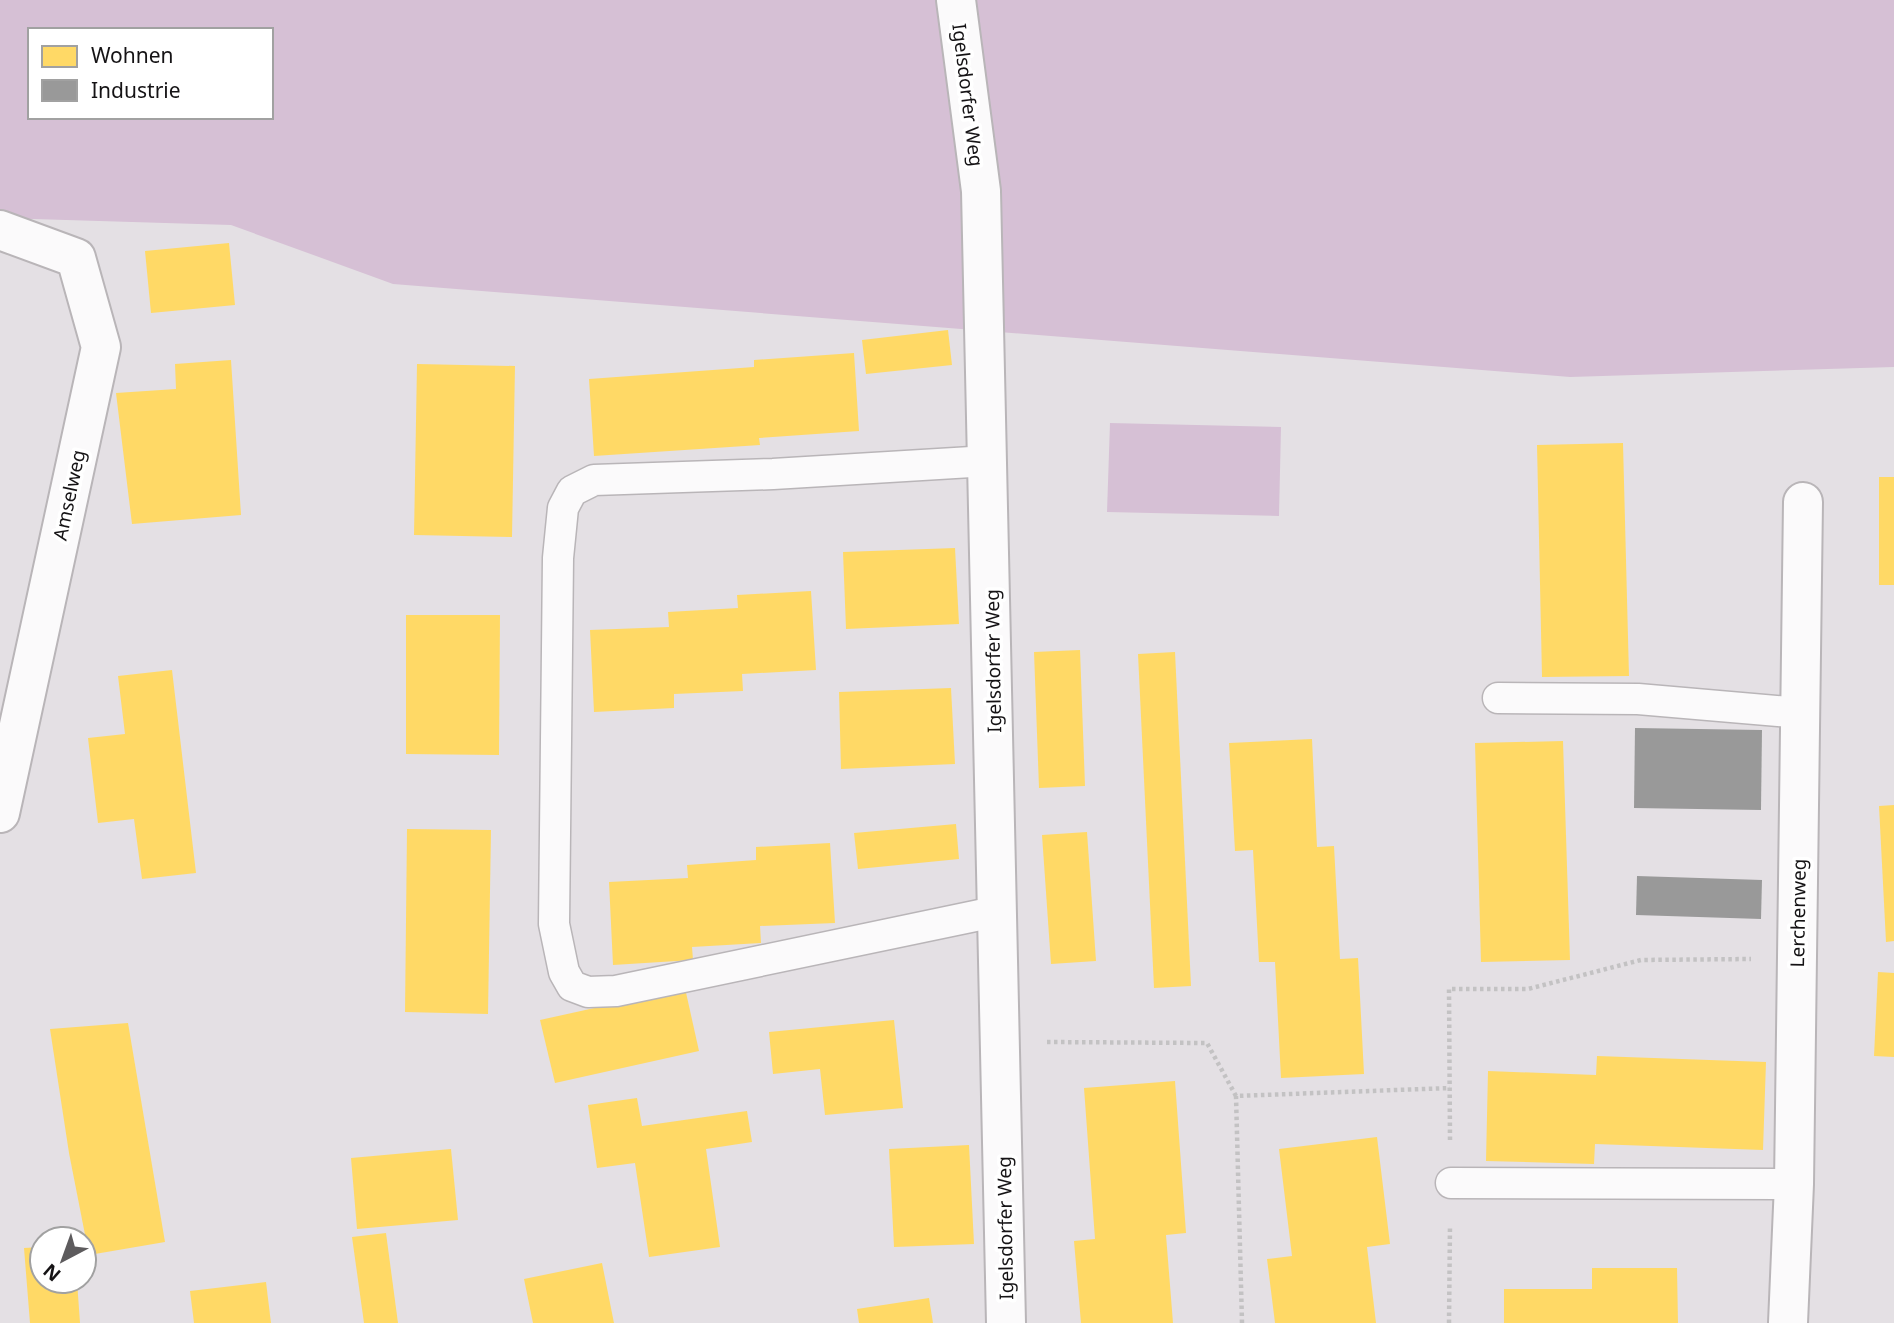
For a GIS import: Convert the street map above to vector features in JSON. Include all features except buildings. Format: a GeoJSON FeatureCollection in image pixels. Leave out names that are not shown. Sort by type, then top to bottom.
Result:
{"type":"FeatureCollection","features":[{"type":"Feature","properties":{"kind":"street","name":"Igelsdorfer Weg"},"geometry":{"type":"LineString","coordinates":[[956,0],[981,191],[1002,1041],[1006,1323]]}},
{"type":"Feature","properties":{"kind":"street","name":"Amselweg"},"geometry":{"type":"LineString","coordinates":[[0,230],[76,258],[101,347],[0,813]]}},
{"type":"Feature","properties":{"kind":"street","name":"Lerchenweg"},"geometry":{"type":"LineString","coordinates":[[1788,1323],[1794,1184],[1803,502]]}},
{"type":"Feature","properties":{"kind":"lane"},"geometry":{"type":"LineString","coordinates":[[988,461],[773,474],[594,480],[572,491],[564,508],[558,558],[554,924],[564,972],[572,986],[588,992],[616,991],[999,911]]}},
{"type":"Feature","properties":{"kind":"lane"},"geometry":{"type":"LineString","coordinates":[[1499,698],[1638,699],[1801,713]]}},
{"type":"Feature","properties":{"kind":"lane"},"geometry":{"type":"LineString","coordinates":[[1451,1184],[1794,1184]]}},
{"type":"Feature","properties":{"kind":"path"},"geometry":{"type":"LineString","coordinates":[[1449,1323],[1449,989],[1528,989],[1641,960],[1797,959]]}},
{"type":"Feature","properties":{"kind":"path"},"geometry":{"type":"LineString","coordinates":[[1002,1041],[1207,1043],[1236,1096],[1242,1323]]}},
{"type":"Feature","properties":{"kind":"path"},"geometry":{"type":"LineString","coordinates":[[1236,1096],[1450,1088]]}},
{"type":"Feature","properties":{"kind":"shaded area"},"geometry":{"type":"Polygon","coordinates":[[[0,0],[1894,0],[1894,367],[1570,377],[393,284],[231,225],[0,218],[0,0]]]}},
{"type":"Feature","properties":{"kind":"shaded area"},"geometry":{"type":"Polygon","coordinates":[[[1110,423],[1281,427],[1279,516],[1107,512],[1110,423]]]}}]}
